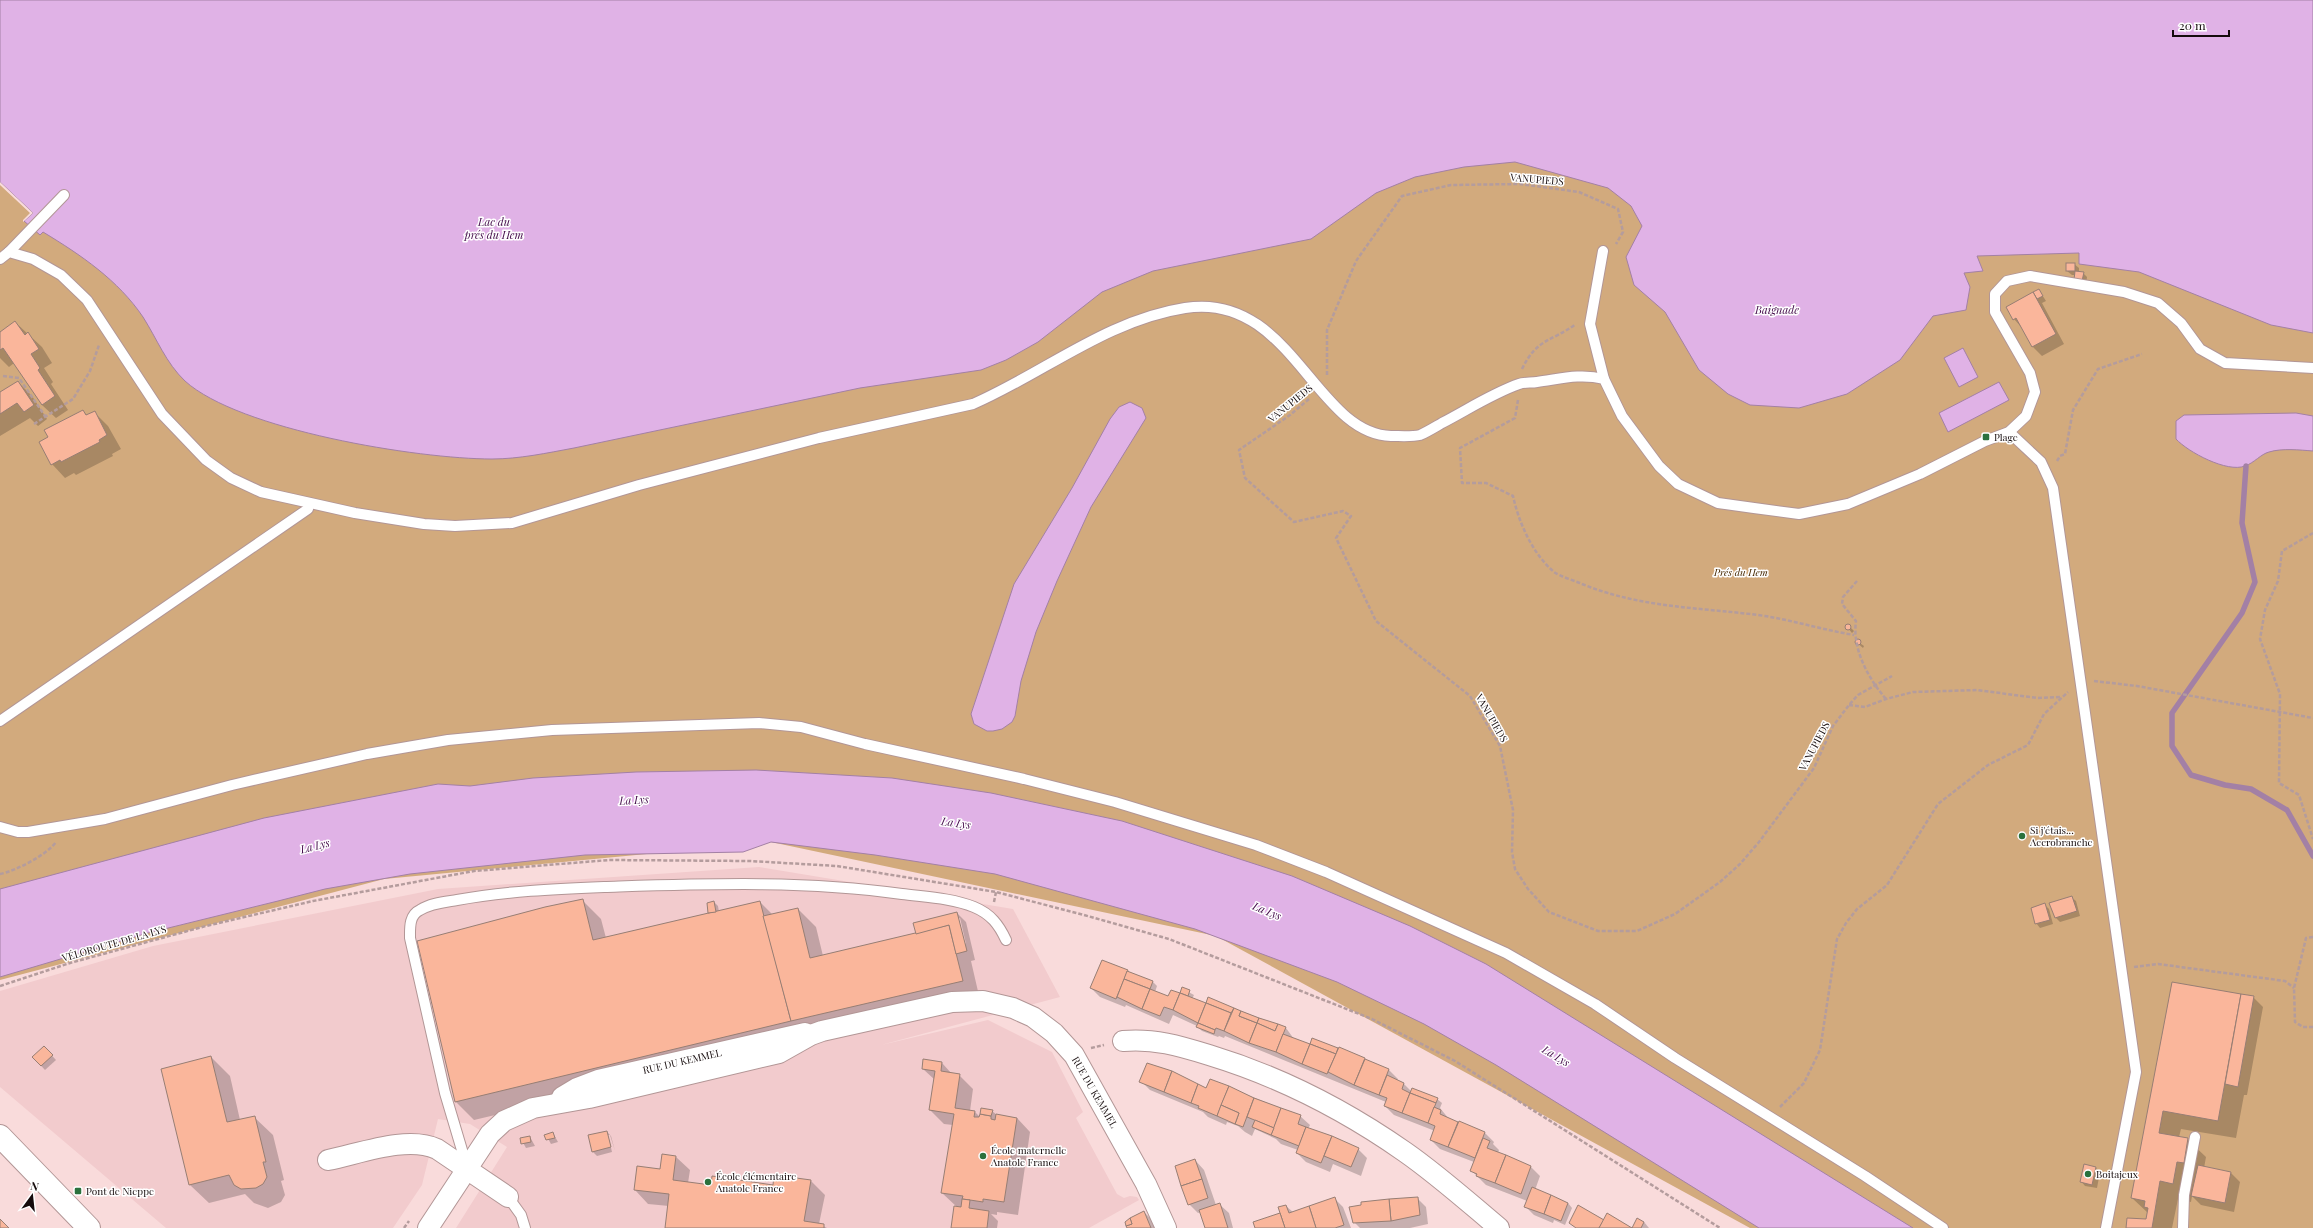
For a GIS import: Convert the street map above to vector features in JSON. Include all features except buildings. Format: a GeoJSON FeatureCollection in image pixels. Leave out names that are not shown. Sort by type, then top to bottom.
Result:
{"type":"FeatureCollection","features":[{"type":"Feature","properties":{"kind":"main road"},"geometry":{"type":"LineString","coordinates":[[0,1136],[89,1228]]}},
{"type":"Feature","properties":{"kind":"street","name":"RUE DU KEMMEL"},"geometry":{"type":"LineString","coordinates":[[428,1228],[490,1134],[504,1121],[524,1112],[553,1103],[577,1088],[598,1080],[792,1035],[816,1033],[939,1004],[976,1000],[1014,1008],[1033,1017],[1054,1033],[1074,1055],[1146,1184],[1166,1228]]}},
{"type":"Feature","properties":{"kind":"street"},"geometry":{"type":"LineString","coordinates":[[1123,1041],[1140,1040],[1163,1042],[1242,1066],[1302,1092],[1360,1123],[1405,1152],[1499,1228]]}},
{"type":"Feature","properties":{"kind":"street"},"geometry":{"type":"LineString","coordinates":[[328,1160],[404,1144],[419,1144],[437,1149],[508,1197]]}},
{"type":"Feature","properties":{"kind":"lane"},"geometry":{"type":"LineString","coordinates":[[0,259],[9,252],[64,195]]}},
{"type":"Feature","properties":{"kind":"lane"},"geometry":{"type":"LineString","coordinates":[[1603,251],[1590,324],[1604,379],[1622,416],[1659,466],[1678,484],[1718,503],[1799,514],[1848,504],[1920,474],[1985,441],[2009,432],[2026,416],[2035,392],[2030,373],[1995,312],[1995,294],[2007,281],[2030,276],[2124,292],[2158,303],[2182,323],[2200,348],[2225,363],[2313,368]]}},
{"type":"Feature","properties":{"kind":"lane"},"geometry":{"type":"LineString","coordinates":[[9,252],[33,259],[61,275],[87,300],[162,414],[206,460],[230,478],[261,492],[309,503],[424,524],[455,526],[512,522],[639,485],[819,438],[973,404],[997,394],[1094,339],[1156,314],[1186,308],[1209,306],[1234,310],[1258,326],[1296,359],[1320,389],[1350,420],[1368,432],[1390,436],[1419,435],[1521,383],[1590,375],[1604,379]]}},
{"type":"Feature","properties":{"kind":"lane"},"geometry":{"type":"LineString","coordinates":[[2009,432],[2041,462],[2053,488],[2136,1072],[2106,1228]]}},
{"type":"Feature","properties":{"kind":"lane"},"geometry":{"type":"LineString","coordinates":[[0,721],[308,509],[309,503]]}},
{"type":"Feature","properties":{"kind":"lane"},"geometry":{"type":"LineString","coordinates":[[0,827],[18,832],[28,832],[105,819],[232,785],[368,754],[448,740],[552,730],[759,723],[801,727],[865,744],[1024,779],[1115,802],[1256,846],[1326,872],[1506,953],[1594,1004],[1674,1058],[1866,1176],[1943,1228]]}},
{"type":"Feature","properties":{"kind":"lane"},"geometry":{"type":"LineString","coordinates":[[467,1169],[446,1093],[410,938],[412,917],[419,910],[433,904],[542,889],[715,884],[805,885],[877,890],[943,899],[974,907],[997,922],[1006,940]]}},
{"type":"Feature","properties":{"kind":"lane"},"geometry":{"type":"LineString","coordinates":[[2183,1228],[2184,1194],[2195,1137]]}},
{"type":"Feature","properties":{"kind":"lane"},"geometry":{"type":"LineString","coordinates":[[508,1197],[521,1215],[525,1228]]}},
{"type":"Feature","properties":{"kind":"path","name":"VANUPIEDS"},"geometry":{"type":"LineString","coordinates":[[1615,245],[1623,232],[1618,209],[1579,192],[1520,184],[1452,185],[1402,196],[1356,261],[1327,330],[1328,371],[1326,383],[1290,415],[1239,450],[1245,478],[1294,522],[1343,511],[1351,516],[1336,538],[1376,621],[1470,696],[1500,746],[1513,810],[1512,852],[1515,869],[1528,889],[1549,912],[1598,931],[1637,931],[1675,914],[1720,882],[1740,864],[1759,842],[1814,768],[1833,726],[1849,705],[1858,695],[1874,684],[1892,676]]}},
{"type":"Feature","properties":{"kind":"path"},"geometry":{"type":"LineString","coordinates":[[1578,323],[1562,334],[1544,341],[1530,354],[1522,369],[1516,418],[1460,448],[1462,483],[1486,483],[1513,496],[1519,521],[1532,546],[1554,572],[1605,593],[1630,600],[1696,610],[1765,616],[1819,629],[1854,635]]}},
{"type":"Feature","properties":{"kind":"path"},"geometry":{"type":"LineString","coordinates":[[34,424],[73,399],[90,371],[106,328]]}},
{"type":"Feature","properties":{"kind":"path"},"geometry":{"type":"LineString","coordinates":[[2048,477],[2060,456],[2065,454],[2073,410],[2098,369],[2142,354]]}},
{"type":"Feature","properties":{"kind":"path"},"geometry":{"type":"LineString","coordinates":[[3,376],[19,378],[45,416]]}},
{"type":"Feature","properties":{"kind":"path"},"geometry":{"type":"LineString","coordinates":[[2313,534],[2282,551],[2278,581],[2265,610],[2260,639],[2280,694],[2279,783],[2299,795],[2313,839]]}},
{"type":"Feature","properties":{"kind":"path"},"geometry":{"type":"LineString","coordinates":[[1857,581],[1842,600],[1842,604],[1856,621],[1854,635],[1862,659],[1874,684],[1886,699]]}},
{"type":"Feature","properties":{"kind":"path"},"geometry":{"type":"LineString","coordinates":[[1769,1117],[1804,1084],[1820,1050],[1837,940],[1846,923],[1857,909],[1887,885],[1938,804],[1988,765],[2028,745],[2044,714],[2080,680],[2137,686],[2313,718]]}},
{"type":"Feature","properties":{"kind":"path"},"geometry":{"type":"LineString","coordinates":[[1849,705],[1864,707],[1886,699],[1913,692],[1977,690],[2037,698],[2063,696]]}},
{"type":"Feature","properties":{"kind":"path"},"geometry":{"type":"LineString","coordinates":[[0,874],[12,871],[39,856],[54,845],[66,826]]}},
{"type":"Feature","properties":{"kind":"path","name":"VÉLOROUTE DE LA LYS"},"geometry":{"type":"LineString","coordinates":[[0,986],[104,954],[233,920],[313,901],[474,871],[609,860],[750,861],[837,866],[996,892],[1169,939],[1372,1019],[1455,1061],[1720,1228]]}},
{"type":"Feature","properties":{"kind":"path"},"geometry":{"type":"LineString","coordinates":[[2313,937],[2306,938],[2294,988],[2295,1022],[2303,1027],[2313,1027]]}},
{"type":"Feature","properties":{"kind":"path"},"geometry":{"type":"LineString","coordinates":[[2121,969],[2158,964],[2285,981],[2294,988]]}},
{"type":"Feature","properties":{"kind":"path"},"geometry":{"type":"LineString","coordinates":[[1074,1055],[1095,1046],[1123,1041]]}},
{"type":"Feature","properties":{"kind":"shaded area"},"geometry":{"type":"Polygon","coordinates":[[[759,867],[1013,909],[1060,997],[881,1045],[988,1020],[1052,1052],[1083,1112],[1076,1118],[1117,1194],[1124,1198],[1130,1196],[1137,1197],[1139,1200],[1089,1228],[456,1228],[507,1147],[470,1124],[438,1119],[422,1185],[393,1228],[166,1228],[0,1087],[0,991],[153,946],[438,889],[759,867]]]}},
{"type":"Feature","properties":{"kind":"green space","name":"Prés du Hem"},"geometry":{"type":"Polygon","coordinates":[[[0,0],[2313,0],[2313,1228],[1750,1228],[1216,936],[771,842],[384,879],[0,980],[0,0]]]}},
{"type":"Feature","properties":{"kind":"water","name":"Lac du prés du Hem"},"geometry":{"type":"Polygon","coordinates":[[[0,0],[2313,0],[2313,333],[2271,325],[2139,272],[2079,264],[2079,253],[1977,256],[1983,271],[1964,273],[1970,287],[1966,310],[1933,316],[1900,360],[1847,394],[1799,408],[1750,405],[1728,394],[1699,370],[1665,312],[1634,285],[1626,257],[1642,226],[1631,206],[1608,188],[1515,162],[1464,167],[1415,177],[1376,193],[1311,239],[1153,271],[1102,292],[1038,342],[1006,360],[981,370],[860,388],[574,448],[533,455],[492,459],[460,458],[420,454],[331,438],[286,427],[245,414],[211,398],[185,381],[178,374],[167,359],[143,317],[122,291],[85,259],[43,232],[40,235],[24,221],[33,213],[0,182],[0,0]]]}},
{"type":"Feature","properties":{"kind":"water"},"geometry":{"type":"Polygon","coordinates":[[[1963,348],[1978,377],[1959,387],[1944,358],[1963,348]]]}},
{"type":"Feature","properties":{"kind":"water"},"geometry":{"type":"Polygon","coordinates":[[[1999,382],[2009,400],[1948,432],[1939,413],[1999,382]]]}},
{"type":"Feature","properties":{"kind":"water"},"geometry":{"type":"Polygon","coordinates":[[[1130,402],[1142,408],[1146,418],[1091,507],[1057,581],[1036,632],[1021,681],[1015,716],[1012,722],[1002,729],[987,731],[974,724],[971,714],[1014,584],[1072,488],[1110,419],[1119,407],[1130,402]]]}},
{"type":"Feature","properties":{"kind":"water"},"geometry":{"type":"Polygon","coordinates":[[[2296,413],[2313,416],[2313,451],[2274,451],[2263,455],[2248,465],[2228,467],[2198,455],[2189,450],[2176,439],[2176,421],[2184,415],[2296,413]]]}},
{"type":"Feature","properties":{"kind":"water","name":"La Lys"},"geometry":{"type":"Polygon","coordinates":[[[756,770],[892,778],[991,793],[1122,821],[1292,876],[1410,926],[1486,964],[1913,1228],[1759,1228],[1496,1065],[1424,1024],[1337,982],[1195,929],[995,874],[875,855],[771,842],[743,852],[585,855],[410,874],[325,889],[148,933],[0,977],[0,889],[264,818],[438,784],[470,786],[533,778],[636,772],[756,770]]]}},
{"type":"Feature","properties":{"kind":"pier"},"geometry":{"type":"Polygon","coordinates":[[[0,182],[33,213],[23,222],[23,220],[30,213],[0,185],[0,182]]]}},
{"type":"Feature","properties":{"kind":"waterway"},"geometry":{"type":"LineString","coordinates":[[2246,466],[2242,523],[2255,582],[2242,613],[2172,713],[2172,746],[2191,775],[2225,785],[2251,789],[2287,810],[2313,856]]}},
{"type":"Feature","properties":{"kind":"place","name":"Plage"},"geometry":{"type":"Point","coordinates":[1986,437]}},
{"type":"Feature","properties":{"kind":"place","name":"Si j'étais... Accrobranche"},"geometry":{"type":"Point","coordinates":[2022,836]}},
{"type":"Feature","properties":{"kind":"place","name":"École maternelle Anatole France"},"geometry":{"type":"Point","coordinates":[983,1156]}},
{"type":"Feature","properties":{"kind":"place","name":"Boitajeux"},"geometry":{"type":"Point","coordinates":[2088,1174]}},
{"type":"Feature","properties":{"kind":"place","name":"École élémentaire Anatole France"},"geometry":{"type":"Point","coordinates":[708,1182]}},
{"type":"Feature","properties":{"kind":"place","name":"Pont de Nieppe"},"geometry":{"type":"Point","coordinates":[78,1191]}},
{"type":"Feature","properties":{"kind":"water label","name":"Baignade"},"geometry":{"type":"Point","coordinates":[1777,310]}}]}
